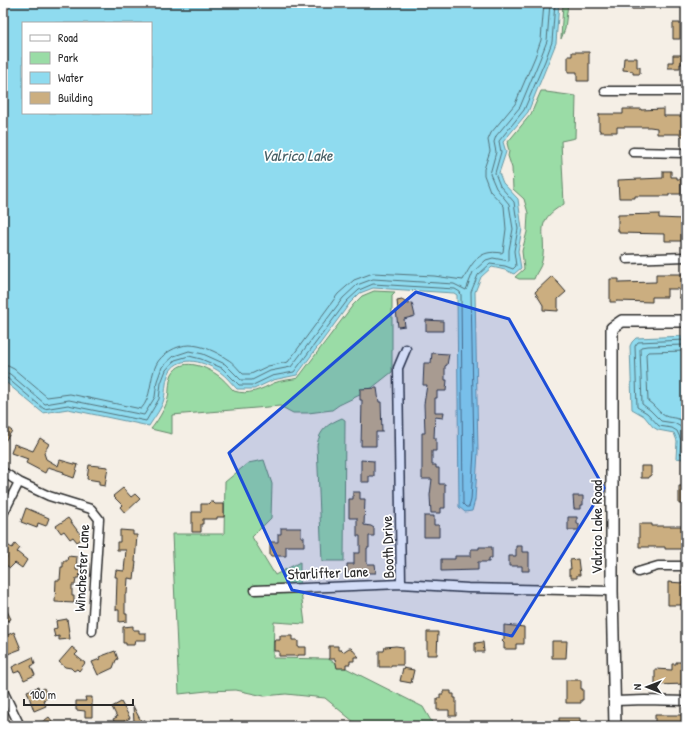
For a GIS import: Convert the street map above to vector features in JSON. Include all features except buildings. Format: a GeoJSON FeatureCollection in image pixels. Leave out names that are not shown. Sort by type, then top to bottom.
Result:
{"type":"FeatureCollection","features":[{"type":"Feature","properties":{"kind":"street"},"geometry":{"type":"LineString","coordinates":[[605,91],[686,91]]}},
{"type":"Feature","properties":{"kind":"street"},"geometry":{"type":"LineString","coordinates":[[633,152],[686,153]]}},
{"type":"Feature","properties":{"kind":"street"},"geometry":{"type":"LineString","coordinates":[[627,259],[686,257]]}},
{"type":"Feature","properties":{"kind":"street","name":"Valrico Lake Road"},"geometry":{"type":"LineString","coordinates":[[615,726],[612,592],[612,328],[622,321],[686,321]]}},
{"type":"Feature","properties":{"kind":"street","name":"Booth Drive"},"geometry":{"type":"LineString","coordinates":[[406,349],[398,368],[401,584],[612,592]]}},
{"type":"Feature","properties":{"kind":"street","name":"Winchester Lane"},"geometry":{"type":"LineString","coordinates":[[3,472],[19,482],[49,496],[91,509],[99,519],[92,631]]}},
{"type":"Feature","properties":{"kind":"street"},"geometry":{"type":"LineString","coordinates":[[3,514],[19,482]]}},
{"type":"Feature","properties":{"kind":"street"},"geometry":{"type":"LineString","coordinates":[[638,572],[658,566],[686,566]]}},
{"type":"Feature","properties":{"kind":"street","name":"Starlifter Lane"},"geometry":{"type":"LineString","coordinates":[[255,590],[401,584]]}},
{"type":"Feature","properties":{"kind":"street"},"geometry":{"type":"LineString","coordinates":[[3,691],[20,726]]}},
{"type":"Feature","properties":{"kind":"street"},"geometry":{"type":"LineString","coordinates":[[615,701],[686,701]]}},
{"type":"Feature","properties":{"kind":"highlighted area"},"geometry":{"type":"Polygon","coordinates":[[[416,292],[509,319],[604,488],[512,636],[292,590],[229,453],[416,292]]]}},
{"type":"Feature","properties":{"kind":"green space"},"geometry":{"type":"Polygon","coordinates":[[[563,3],[568,3],[565,29],[561,39],[563,3]]]}},
{"type":"Feature","properties":{"kind":"green space"},"geometry":{"type":"Polygon","coordinates":[[[541,91],[576,96],[575,138],[561,141],[564,204],[547,217],[544,223],[541,266],[534,279],[519,279],[515,277],[524,269],[522,251],[527,232],[528,213],[524,199],[513,189],[512,168],[508,156],[509,151],[507,143],[531,114],[541,91]]]}},
{"type":"Feature","properties":{"kind":"green space"},"geometry":{"type":"Polygon","coordinates":[[[374,291],[395,292],[392,295],[392,372],[368,391],[332,410],[293,413],[280,406],[172,415],[172,434],[151,429],[166,405],[169,384],[172,374],[176,369],[187,364],[205,368],[221,378],[234,391],[244,393],[255,391],[277,382],[298,378],[353,305],[362,296],[374,291]]]}},
{"type":"Feature","properties":{"kind":"green space"},"geometry":{"type":"Polygon","coordinates":[[[342,418],[345,420],[344,561],[322,561],[317,445],[318,439],[325,428],[342,418]]]}},
{"type":"Feature","properties":{"kind":"green space"},"geometry":{"type":"Polygon","coordinates":[[[264,460],[272,484],[271,518],[252,537],[275,575],[300,562],[300,585],[251,587],[251,594],[301,592],[305,624],[274,622],[273,658],[328,659],[423,707],[434,726],[364,726],[354,722],[325,698],[286,694],[264,696],[236,690],[179,694],[172,534],[224,534],[225,482],[248,463],[264,460]]]}},
{"type":"Feature","properties":{"kind":"water","name":"Valrico Lake"},"geometry":{"type":"Polygon","coordinates":[[[3,3],[559,3],[556,43],[548,63],[528,112],[503,142],[506,152],[499,173],[503,183],[518,199],[522,229],[518,251],[521,268],[514,274],[492,267],[481,277],[475,292],[478,452],[475,500],[472,511],[465,512],[459,507],[457,295],[454,293],[373,288],[360,293],[350,303],[297,375],[273,380],[254,389],[237,389],[227,378],[208,365],[194,361],[180,363],[168,374],[163,402],[149,426],[68,409],[43,413],[3,380],[3,3]]]}},
{"type":"Feature","properties":{"kind":"water"},"geometry":{"type":"Polygon","coordinates":[[[686,336],[686,458],[683,459],[676,458],[677,441],[674,433],[658,430],[653,427],[644,416],[632,409],[630,346],[636,338],[686,336]]]}}]}
